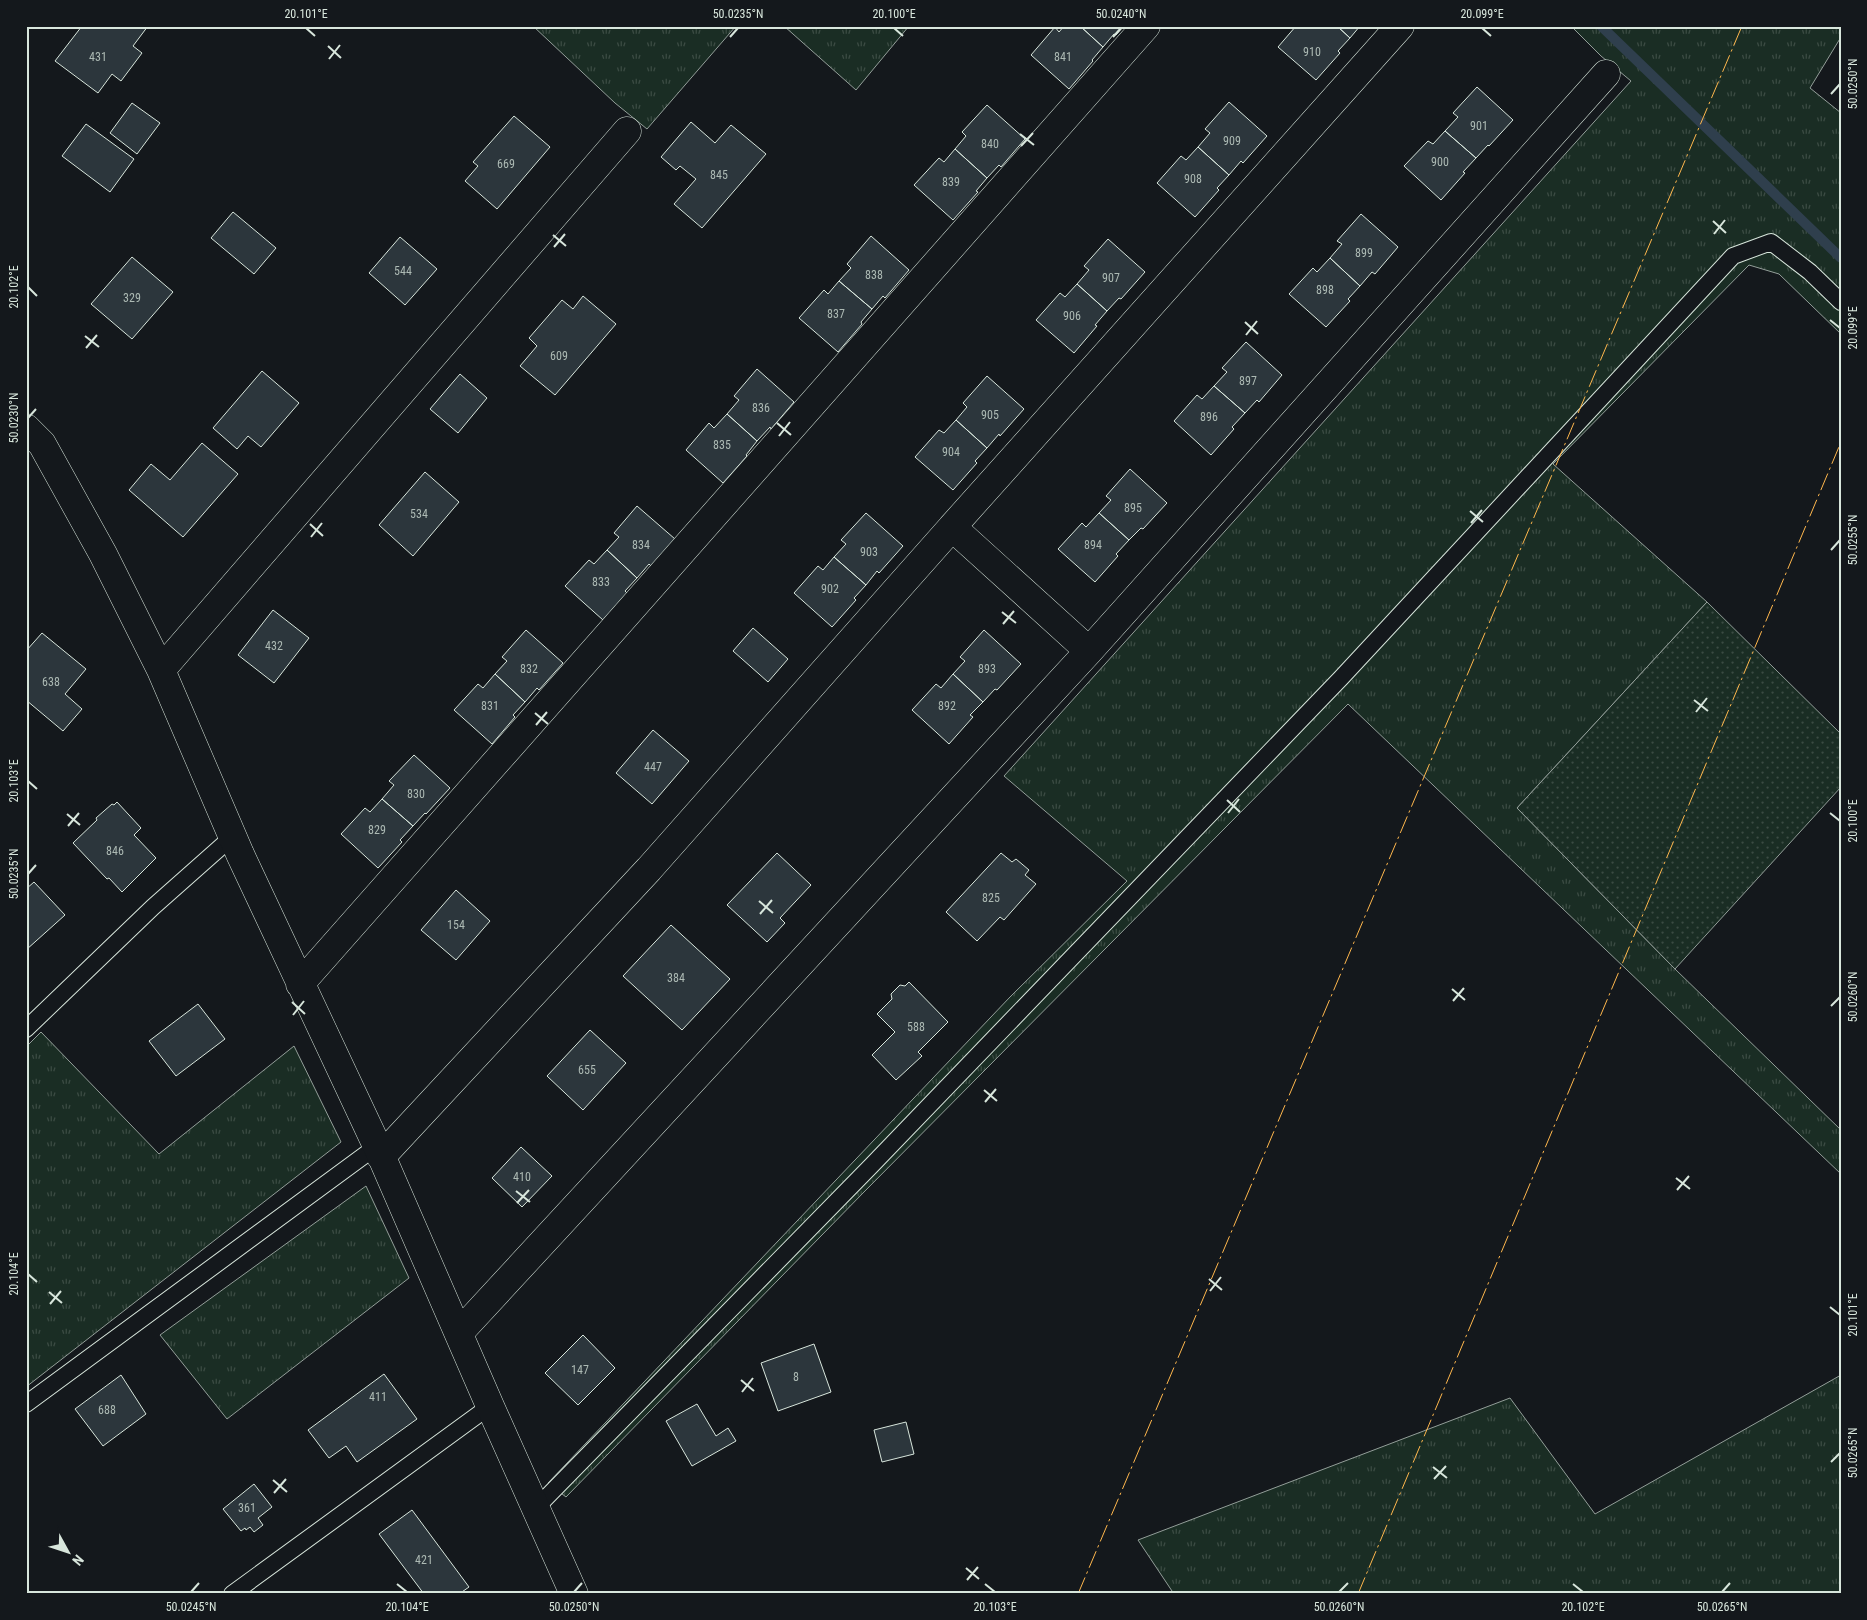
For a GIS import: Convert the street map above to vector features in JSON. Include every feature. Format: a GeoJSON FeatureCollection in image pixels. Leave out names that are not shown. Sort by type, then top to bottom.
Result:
{"type":"FeatureCollection","features":[{"type":"Feature","properties":{"kind":"street"},"geometry":{"type":"LineString","coordinates":[[300,984],[1146,26]]}},
{"type":"Feature","properties":{"kind":"street"},"geometry":{"type":"LineString","coordinates":[[379,1151],[649,869],[1400,26]]}},
{"type":"Feature","properties":{"kind":"street"},"geometry":{"type":"LineString","coordinates":[[459,1333],[1089,651],[1606,74]]}},
{"type":"Feature","properties":{"kind":"street"},"geometry":{"type":"LineString","coordinates":[[161,670],[627,130]]}},
{"type":"Feature","properties":{"kind":"street"},"geometry":{"type":"LineString","coordinates":[[26,428],[42,444],[89,528],[161,670],[232,837],[379,1151],[574,1594]]}},
{"type":"Feature","properties":{"kind":"street"},"geometry":{"type":"LineString","coordinates":[[952,527],[1089,651]]}},
{"type":"Feature","properties":{"kind":"lane"},"geometry":{"type":"LineString","coordinates":[[536,1508],[871,1166],[1327,692],[1733,256],[1771,242],[1810,272],[1841,302]]}},
{"type":"Feature","properties":{"kind":"lane"},"geometry":{"type":"LineString","coordinates":[[26,1029],[153,907],[232,837]]}},
{"type":"Feature","properties":{"kind":"lane"},"geometry":{"type":"LineString","coordinates":[[26,1404],[379,1151]]}},
{"type":"Feature","properties":{"kind":"lane"},"geometry":{"type":"LineString","coordinates":[[232,1594],[490,1406]]}},
{"type":"Feature","properties":{"kind":"green space"},"geometry":{"type":"Polygon","coordinates":[[[533,26],[736,26],[647,129],[615,103],[533,26]]]}},
{"type":"Feature","properties":{"kind":"green space"},"geometry":{"type":"Polygon","coordinates":[[[784,26],[909,26],[856,90],[784,26]]]}},
{"type":"Feature","properties":{"kind":"green space"},"geometry":{"type":"Polygon","coordinates":[[[1571,26],[1841,26],[1841,37],[1810,88],[1841,113],[1841,334],[1779,274],[1749,265],[1553,464],[1707,602],[1517,808],[1675,969],[1841,1130],[1841,1174],[1348,704],[864,1192],[566,1497],[548,1483],[1010,997],[1127,881],[1004,776],[1631,81],[1601,56],[1571,26]]]}},
{"type":"Feature","properties":{"kind":"green space"},"geometry":{"type":"Polygon","coordinates":[[[1707,602],[1841,734],[1841,787],[1675,969],[1517,808],[1707,602]]]}},
{"type":"Feature","properties":{"kind":"green space"},"geometry":{"type":"Polygon","coordinates":[[[41,1032],[159,1154],[294,1046],[341,1142],[26,1387],[26,1047],[41,1032]]]}},
{"type":"Feature","properties":{"kind":"green space"},"geometry":{"type":"Polygon","coordinates":[[[366,1186],[409,1278],[227,1419],[160,1335],[366,1186]]]}},
{"type":"Feature","properties":{"kind":"green space"},"geometry":{"type":"Polygon","coordinates":[[[1841,1375],[1841,1594],[1174,1594],[1138,1540],[1510,1398],[1595,1514],[1841,1375]]]}},
{"type":"Feature","properties":{"kind":"building"},"geometry":{"type":"Polygon","coordinates":[[[82,26],[148,26],[133,46],[142,53],[121,81],[112,74],[98,93],[55,61],[82,26]]]}},
{"type":"Feature","properties":{"kind":"building"},"geometry":{"type":"Polygon","coordinates":[[[1064,26],[1080,26],[1103,47],[1069,89],[1031,55],[1055,27],[1059,32],[1064,26]]]}},
{"type":"Feature","properties":{"kind":"building"},"geometry":{"type":"Polygon","coordinates":[[[1080,26],[1124,26],[1103,47],[1080,26]]]}},
{"type":"Feature","properties":{"kind":"building"},"geometry":{"type":"Polygon","coordinates":[[[1296,26],[1337,26],[1350,38],[1338,51],[1340,53],[1316,80],[1278,47],[1296,26]]]}},
{"type":"Feature","properties":{"kind":"building"},"geometry":{"type":"Polygon","coordinates":[[[1337,26],[1360,26],[1350,38],[1337,26]]]}},
{"type":"Feature","properties":{"kind":"building"},"geometry":{"type":"Polygon","coordinates":[[[1477,87],[1513,120],[1476,158],[1445,131],[1458,117],[1453,113],[1477,87]]]}},
{"type":"Feature","properties":{"kind":"building"},"geometry":{"type":"Polygon","coordinates":[[[1229,102],[1267,136],[1243,163],[1241,161],[1229,175],[1198,147],[1210,133],[1205,129],[1229,102]]]}},
{"type":"Feature","properties":{"kind":"building"},"geometry":{"type":"Polygon","coordinates":[[[132,103],[160,123],[137,154],[110,133],[132,103]]]}},
{"type":"Feature","properties":{"kind":"building"},"geometry":{"type":"Polygon","coordinates":[[[987,105],[1025,139],[1001,167],[999,165],[987,178],[955,149],[966,136],[962,132],[987,105]]]}},
{"type":"Feature","properties":{"kind":"building"},"geometry":{"type":"Polygon","coordinates":[[[514,116],[550,147],[497,209],[465,181],[478,166],[473,162],[514,116]]]}},
{"type":"Feature","properties":{"kind":"building"},"geometry":{"type":"Polygon","coordinates":[[[691,122],[715,143],[731,125],[766,154],[702,228],[674,204],[696,179],[680,166],[676,170],[661,157],[691,122]]]}},
{"type":"Feature","properties":{"kind":"building"},"geometry":{"type":"Polygon","coordinates":[[[86,124],[134,159],[110,192],[62,156],[86,124]]]}},
{"type":"Feature","properties":{"kind":"building"},"geometry":{"type":"Polygon","coordinates":[[[1445,131],[1476,158],[1441,200],[1404,166],[1428,141],[1433,144],[1445,131]]]}},
{"type":"Feature","properties":{"kind":"building"},"geometry":{"type":"Polygon","coordinates":[[[1198,147],[1229,175],[1217,188],[1219,190],[1195,217],[1157,183],[1181,156],[1186,160],[1198,147]]]}},
{"type":"Feature","properties":{"kind":"building"},"geometry":{"type":"Polygon","coordinates":[[[955,149],[987,178],[976,191],[978,192],[953,220],[914,185],[939,158],[944,162],[955,149]]]}},
{"type":"Feature","properties":{"kind":"building"},"geometry":{"type":"Polygon","coordinates":[[[233,212],[276,248],[254,274],[211,238],[233,212]]]}},
{"type":"Feature","properties":{"kind":"building"},"geometry":{"type":"Polygon","coordinates":[[[1361,214],[1398,247],[1375,274],[1372,272],[1360,286],[1330,258],[1342,244],[1337,241],[1361,214]]]}},
{"type":"Feature","properties":{"kind":"building"},"geometry":{"type":"Polygon","coordinates":[[[871,236],[909,270],[885,298],[883,296],[872,309],[839,281],[851,268],[847,264],[871,236]]]}},
{"type":"Feature","properties":{"kind":"building"},"geometry":{"type":"Polygon","coordinates":[[[400,237],[437,269],[405,305],[369,273],[400,237]]]}},
{"type":"Feature","properties":{"kind":"building"},"geometry":{"type":"Polygon","coordinates":[[[1108,239],[1145,272],[1121,299],[1119,298],[1107,311],[1077,284],[1089,270],[1084,266],[1108,239]]]}},
{"type":"Feature","properties":{"kind":"building"},"geometry":{"type":"Polygon","coordinates":[[[132,257],[173,292],[132,339],[91,304],[132,257]]]}},
{"type":"Feature","properties":{"kind":"building"},"geometry":{"type":"Polygon","coordinates":[[[1330,258],[1360,286],[1348,299],[1350,301],[1326,327],[1289,294],[1313,268],[1317,272],[1330,258]]]}},
{"type":"Feature","properties":{"kind":"building"},"geometry":{"type":"Polygon","coordinates":[[[839,281],[872,309],[838,352],[799,318],[824,290],[828,294],[839,281]]]}},
{"type":"Feature","properties":{"kind":"building"},"geometry":{"type":"Polygon","coordinates":[[[1077,284],[1107,311],[1074,353],[1036,320],[1060,293],[1065,297],[1077,284]]]}},
{"type":"Feature","properties":{"kind":"building"},"geometry":{"type":"Polygon","coordinates":[[[583,296],[616,324],[555,395],[520,366],[537,346],[529,338],[562,300],[573,309],[583,296]]]}},
{"type":"Feature","properties":{"kind":"building"},"geometry":{"type":"Polygon","coordinates":[[[1246,342],[1282,375],[1259,402],[1257,400],[1245,413],[1214,386],[1227,372],[1222,368],[1246,342]]]}},
{"type":"Feature","properties":{"kind":"building"},"geometry":{"type":"Polygon","coordinates":[[[757,369],[794,402],[771,429],[770,427],[757,441],[727,414],[739,400],[734,396],[757,369]]]}},
{"type":"Feature","properties":{"kind":"building"},"geometry":{"type":"Polygon","coordinates":[[[262,371],[299,403],[261,447],[248,436],[237,449],[213,428],[262,371]]]}},
{"type":"Feature","properties":{"kind":"building"},"geometry":{"type":"Polygon","coordinates":[[[460,374],[487,398],[458,433],[430,409],[460,374]]]}},
{"type":"Feature","properties":{"kind":"building"},"geometry":{"type":"Polygon","coordinates":[[[987,376],[1024,409],[987,448],[956,420],[967,407],[963,403],[987,376]]]}},
{"type":"Feature","properties":{"kind":"building"},"geometry":{"type":"Polygon","coordinates":[[[1214,386],[1245,413],[1232,427],[1234,429],[1211,455],[1174,421],[1197,395],[1202,399],[1214,386]]]}},
{"type":"Feature","properties":{"kind":"building"},"geometry":{"type":"Polygon","coordinates":[[[727,414],[757,441],[747,456],[723,483],[686,450],[709,423],[714,428],[727,414]]]}},
{"type":"Feature","properties":{"kind":"building"},"geometry":{"type":"Polygon","coordinates":[[[956,420],[987,448],[975,461],[977,463],[953,490],[915,457],[939,430],[944,433],[956,420]]]}},
{"type":"Feature","properties":{"kind":"building"},"geometry":{"type":"Polygon","coordinates":[[[202,443],[238,474],[183,537],[129,490],[151,464],[170,480],[202,443]]]}},
{"type":"Feature","properties":{"kind":"building"},"geometry":{"type":"Polygon","coordinates":[[[1130,469],[1167,503],[1143,529],[1141,528],[1129,540],[1099,513],[1111,500],[1106,496],[1130,469]]]}},
{"type":"Feature","properties":{"kind":"building"},"geometry":{"type":"Polygon","coordinates":[[[425,472],[459,502],[413,556],[379,525],[425,472]]]}},
{"type":"Feature","properties":{"kind":"building"},"geometry":{"type":"Polygon","coordinates":[[[637,506],[675,539],[651,566],[649,564],[637,578],[607,550],[619,537],[614,533],[637,506]]]}},
{"type":"Feature","properties":{"kind":"building"},"geometry":{"type":"Polygon","coordinates":[[[866,513],[903,546],[879,573],[877,571],[866,585],[834,557],[846,544],[841,540],[866,513]]]}},
{"type":"Feature","properties":{"kind":"building"},"geometry":{"type":"Polygon","coordinates":[[[1099,513],[1129,540],[1116,554],[1118,556],[1095,582],[1058,549],[1082,523],[1086,527],[1099,513]]]}},
{"type":"Feature","properties":{"kind":"building"},"geometry":{"type":"Polygon","coordinates":[[[607,550],[637,578],[625,591],[627,593],[603,620],[565,586],[589,560],[594,564],[607,550]]]}},
{"type":"Feature","properties":{"kind":"building"},"geometry":{"type":"Polygon","coordinates":[[[834,557],[866,585],[854,598],[856,600],[832,627],[794,593],[818,566],[823,570],[834,557]]]}},
{"type":"Feature","properties":{"kind":"building"},"geometry":{"type":"Polygon","coordinates":[[[273,610],[309,638],[274,683],[238,655],[273,610]]]}},
{"type":"Feature","properties":{"kind":"building"},"geometry":{"type":"Polygon","coordinates":[[[753,628],[788,659],[768,682],[733,651],[753,628]]]}},
{"type":"Feature","properties":{"kind":"building"},"geometry":{"type":"Polygon","coordinates":[[[526,630],[563,663],[539,690],[537,688],[525,702],[495,674],[507,661],[502,657],[526,630]]]}},
{"type":"Feature","properties":{"kind":"building"},"geometry":{"type":"Polygon","coordinates":[[[984,630],[1021,664],[983,702],[953,674],[965,661],[960,657],[984,630]]]}},
{"type":"Feature","properties":{"kind":"building"},"geometry":{"type":"Polygon","coordinates":[[[42,633],[86,669],[65,694],[82,709],[63,731],[26,700],[26,651],[42,633]]]}},
{"type":"Feature","properties":{"kind":"building"},"geometry":{"type":"Polygon","coordinates":[[[495,674],[525,702],[492,744],[454,710],[478,684],[483,688],[495,674]]]}},
{"type":"Feature","properties":{"kind":"building"},"geometry":{"type":"Polygon","coordinates":[[[953,674],[983,702],[970,715],[973,717],[949,744],[912,710],[936,684],[941,688],[953,674]]]}},
{"type":"Feature","properties":{"kind":"building"},"geometry":{"type":"Polygon","coordinates":[[[653,730],[689,761],[652,804],[616,773],[653,730]]]}},
{"type":"Feature","properties":{"kind":"building"},"geometry":{"type":"Polygon","coordinates":[[[414,755],[450,788],[413,826],[382,799],[394,785],[389,781],[414,755]]]}},
{"type":"Feature","properties":{"kind":"building"},"geometry":{"type":"Polygon","coordinates":[[[382,799],[413,826],[400,840],[402,842],[378,868],[341,834],[365,808],[370,812],[382,799]]]}},
{"type":"Feature","properties":{"kind":"building"},"geometry":{"type":"Polygon","coordinates":[[[117,802],[141,828],[134,835],[156,858],[122,892],[73,843],[97,820],[96,818],[117,802]]]}},
{"type":"Feature","properties":{"kind":"building"},"geometry":{"type":"Polygon","coordinates":[[[777,853],[811,885],[780,918],[785,923],[767,942],[727,905],[777,853]]]}},
{"type":"Feature","properties":{"kind":"building"},"geometry":{"type":"Polygon","coordinates":[[[1001,853],[1012,862],[1016,859],[1029,870],[1025,875],[1036,884],[1004,920],[1000,917],[977,941],[946,912],[1001,853]]]}},
{"type":"Feature","properties":{"kind":"building"},"geometry":{"type":"Polygon","coordinates":[[[34,882],[65,915],[26,950],[26,889],[34,882]]]}},
{"type":"Feature","properties":{"kind":"building"},"geometry":{"type":"Polygon","coordinates":[[[456,890],[490,921],[456,960],[421,930],[456,890]]]}},
{"type":"Feature","properties":{"kind":"building"},"geometry":{"type":"Polygon","coordinates":[[[671,925],[730,979],[682,1030],[623,976],[671,925]]]}},
{"type":"Feature","properties":{"kind":"building"},"geometry":{"type":"Polygon","coordinates":[[[909,982],[948,1022],[918,1052],[922,1056],[896,1080],[872,1055],[895,1032],[877,1014],[892,999],[891,994],[900,985],[905,986],[909,982]]]}},
{"type":"Feature","properties":{"kind":"building"},"geometry":{"type":"Polygon","coordinates":[[[198,1004],[225,1039],[176,1076],[149,1041],[198,1004]]]}},
{"type":"Feature","properties":{"kind":"building"},"geometry":{"type":"Polygon","coordinates":[[[590,1030],[626,1063],[583,1110],[547,1076],[590,1030]]]}},
{"type":"Feature","properties":{"kind":"building"},"geometry":{"type":"Polygon","coordinates":[[[521,1147],[552,1176],[522,1207],[492,1178],[521,1147]]]}},
{"type":"Feature","properties":{"kind":"building"},"geometry":{"type":"Polygon","coordinates":[[[583,1335],[615,1368],[578,1405],[545,1373],[583,1335]]]}},
{"type":"Feature","properties":{"kind":"building"},"geometry":{"type":"Polygon","coordinates":[[[814,1344],[831,1392],[778,1411],[761,1363],[814,1344]]]}},
{"type":"Feature","properties":{"kind":"building"},"geometry":{"type":"Polygon","coordinates":[[[384,1374],[417,1419],[357,1462],[346,1446],[329,1458],[308,1430],[384,1374]]]}},
{"type":"Feature","properties":{"kind":"building"},"geometry":{"type":"Polygon","coordinates":[[[121,1375],[146,1414],[103,1446],[75,1409],[121,1375]]]}},
{"type":"Feature","properties":{"kind":"building"},"geometry":{"type":"Polygon","coordinates":[[[697,1404],[716,1436],[728,1428],[736,1441],[692,1466],[666,1421],[697,1404]]]}},
{"type":"Feature","properties":{"kind":"building"},"geometry":{"type":"Polygon","coordinates":[[[906,1422],[914,1454],[882,1462],[874,1430],[906,1422]]]}},
{"type":"Feature","properties":{"kind":"building"},"geometry":{"type":"Polygon","coordinates":[[[254,1484],[272,1507],[258,1518],[263,1525],[254,1532],[250,1527],[241,1531],[223,1509],[254,1484]]]}},
{"type":"Feature","properties":{"kind":"building"},"geometry":{"type":"Polygon","coordinates":[[[412,1510],[469,1587],[459,1594],[424,1594],[379,1534],[412,1510]]]}},
{"type":"Feature","properties":{"kind":"waterway"},"geometry":{"type":"LineString","coordinates":[[1601,26],[1841,258]]}},
{"type":"Feature","properties":{"kind":"power"},"geometry":{"type":"LineString","coordinates":[[1078,1594],[1742,26]]}},
{"type":"Feature","properties":{"kind":"power"},"geometry":{"type":"LineString","coordinates":[[1358,1594],[1841,442]]}}]}
